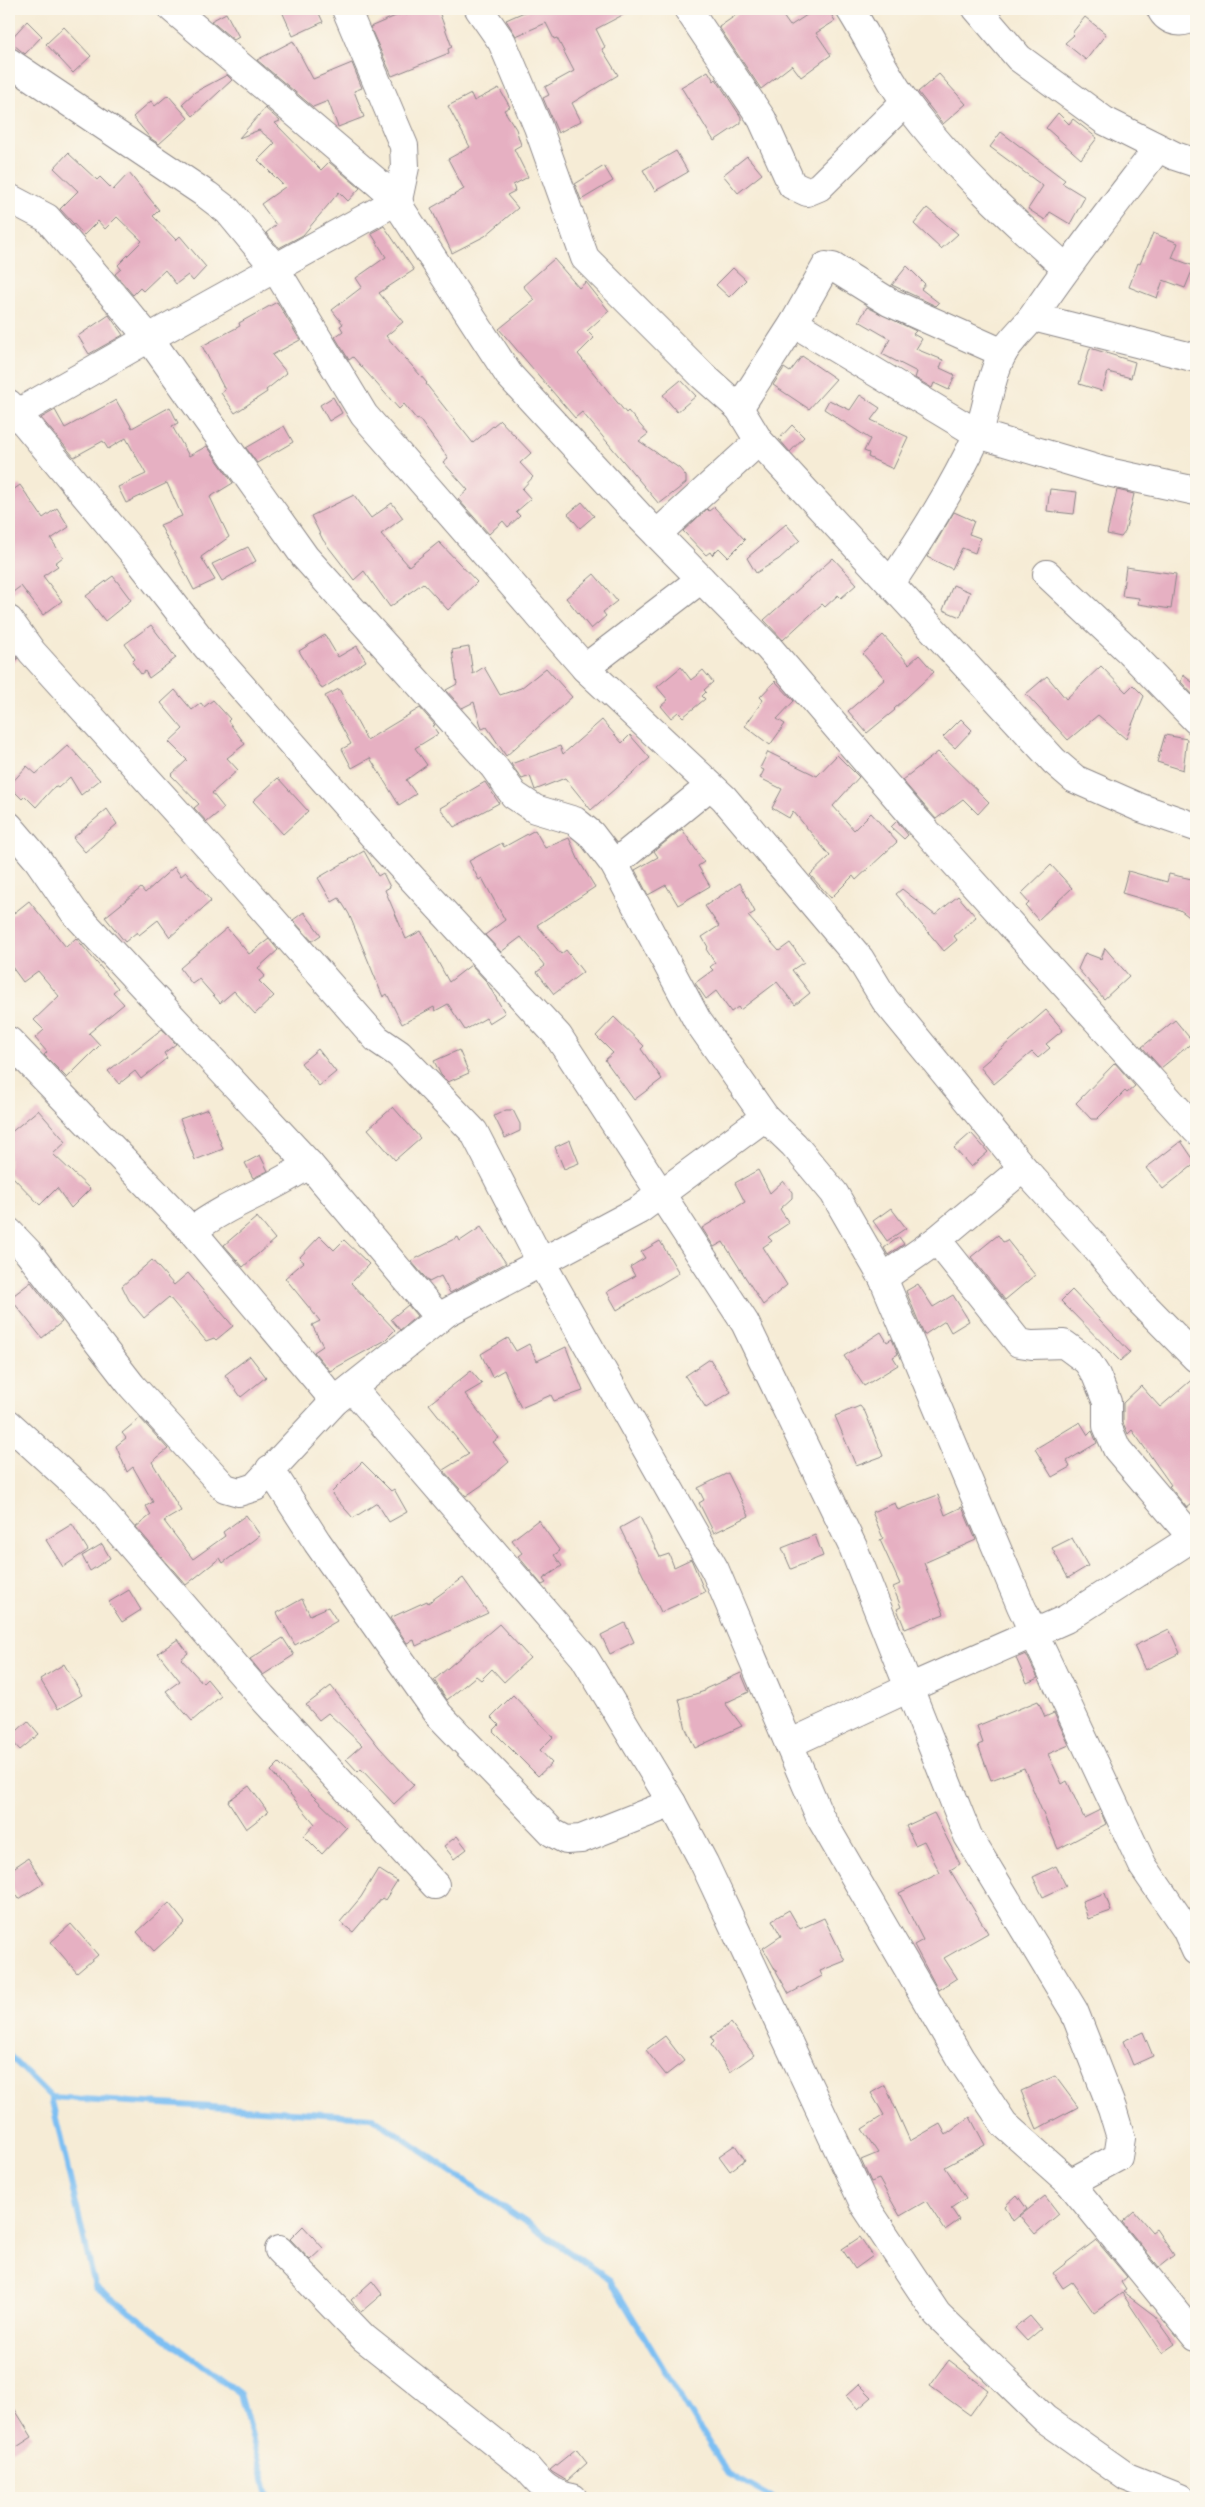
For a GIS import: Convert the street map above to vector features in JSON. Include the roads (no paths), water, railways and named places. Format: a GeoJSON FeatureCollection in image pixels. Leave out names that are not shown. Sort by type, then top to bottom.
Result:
{"type":"FeatureCollection","features":[{"type":"Feature","properties":{"kind":"street"},"geometry":{"type":"LineString","coordinates":[[172,9],[398,200],[402,211],[509,375],[657,534],[769,648],[918,822],[1196,1130]]}},
{"type":"Feature","properties":{"kind":"street"},"geometry":{"type":"LineString","coordinates":[[346,9],[404,146],[405,167],[398,200],[11,412],[135,555],[213,654],[384,848],[558,1036],[745,1323],[853,1547],[968,1836],[1074,2011],[1112,2108],[1121,2138],[1118,2157],[1070,2183]]}},
{"type":"Feature","properties":{"kind":"street"},"geometry":{"type":"LineString","coordinates":[[479,9],[502,42],[538,127],[585,258],[703,376],[739,408],[758,441],[891,583],[1054,762],[1075,779],[1141,808],[1196,826]]}},
{"type":"Feature","properties":{"kind":"street"},"geometry":{"type":"LineString","coordinates":[[688,9],[762,118],[792,185],[807,192],[819,187],[905,102]]}},
{"type":"Feature","properties":{"kind":"street"},"geometry":{"type":"LineString","coordinates":[[850,9],[905,102],[931,135],[1022,228],[1066,268]]}},
{"type":"Feature","properties":{"kind":"street"},"geometry":{"type":"LineString","coordinates":[[977,9],[1019,58],[1105,121],[1158,148],[1196,163]]}},
{"type":"Feature","properties":{"kind":"street"},"geometry":{"type":"LineString","coordinates":[[1161,9],[1164,15],[1178,22],[1184,22],[1196,14]]}},
{"type":"Feature","properties":{"kind":"street"},"geometry":{"type":"LineString","coordinates":[[9,62],[208,195],[228,211],[275,268],[364,415],[585,668],[724,798],[860,959],[885,1000],[1023,1168],[1095,1247],[1139,1300],[1196,1358]]}},
{"type":"Feature","properties":{"kind":"street"},"geometry":{"type":"LineString","coordinates":[[891,583],[936,516],[978,434],[986,401],[1003,353],[1033,317],[1066,268],[1158,148]]}},
{"type":"Feature","properties":{"kind":"street"},"geometry":{"type":"LineString","coordinates":[[9,198],[47,218],[149,338],[305,558],[327,580],[494,767],[514,794],[535,809],[575,821],[591,834],[614,864],[697,1020],[765,1117],[794,1145],[834,1193],[883,1278],[1035,1635],[1143,1866],[1186,1929],[1196,1951]]}},
{"type":"Feature","properties":{"kind":"street"},"geometry":{"type":"LineString","coordinates":[[739,408],[794,323],[826,266],[833,266],[889,302],[1003,353]]}},
{"type":"Feature","properties":{"kind":"street"},"geometry":{"type":"LineString","coordinates":[[1033,317],[1196,358]]}},
{"type":"Feature","properties":{"kind":"street"},"geometry":{"type":"LineString","coordinates":[[794,323],[978,434],[1103,471],[1196,491]]}},
{"type":"Feature","properties":{"kind":"street"},"geometry":{"type":"LineString","coordinates":[[657,534],[758,441]]}},
{"type":"Feature","properties":{"kind":"street"},"geometry":{"type":"LineString","coordinates":[[1047,574],[1129,651],[1196,720]]}},
{"type":"Feature","properties":{"kind":"street"},"geometry":{"type":"LineString","coordinates":[[585,668],[701,578]]}},
{"type":"Feature","properties":{"kind":"street"},"geometry":{"type":"LineString","coordinates":[[9,620],[32,652],[231,872],[377,1040],[399,1054],[474,1132],[541,1262],[715,1570],[820,1817],[960,2058],[1004,2124],[1070,2183],[1196,2337]]}},
{"type":"Feature","properties":{"kind":"street"},"geometry":{"type":"LineString","coordinates":[[614,864],[710,786]]}},
{"type":"Feature","properties":{"kind":"street"},"geometry":{"type":"LineString","coordinates":[[9,826],[38,860],[74,912],[309,1164],[439,1318]]}},
{"type":"Feature","properties":{"kind":"street"},"geometry":{"type":"LineString","coordinates":[[9,1041],[192,1231],[584,1657],[672,1803],[704,1863],[864,2204],[937,2314],[1046,2419],[1128,2477],[1180,2498]]}},
{"type":"Feature","properties":{"kind":"street"},"geometry":{"type":"LineString","coordinates":[[9,1232],[28,1252],[132,1386],[226,1488],[239,1492],[255,1487],[270,1469],[344,1394],[439,1318],[639,1210],[765,1117]]}},
{"type":"Feature","properties":{"kind":"street"},"geometry":{"type":"LineString","coordinates":[[192,1231],[215,1214],[269,1189],[309,1164]]}},
{"type":"Feature","properties":{"kind":"street"},"geometry":{"type":"LineString","coordinates":[[883,1278],[937,1240],[1023,1168]]}},
{"type":"Feature","properties":{"kind":"street"},"geometry":{"type":"LineString","coordinates":[[789,1744],[909,1688],[1066,1620],[1194,1540],[1116,1449],[1107,1426],[1106,1402],[1096,1376],[1087,1361],[1064,1344],[1032,1345],[1019,1343],[937,1240]]}},
{"type":"Feature","properties":{"kind":"street"},"geometry":{"type":"LineString","coordinates":[[9,1424],[90,1499],[262,1697],[435,1885]]}},
{"type":"Feature","properties":{"kind":"street"},"geometry":{"type":"LineString","coordinates":[[270,1469],[317,1542],[439,1715],[553,1832],[566,1840],[581,1839],[672,1803]]}},
{"type":"Feature","properties":{"kind":"street"},"geometry":{"type":"LineString","coordinates":[[279,2250],[364,2338],[528,2468],[544,2488],[559,2496],[574,2498]]}},
{"type":"Feature","properties":{"kind":"waterway"},"geometry":{"type":"LineString","coordinates":[[9,2055],[51,2097],[372,2117],[610,2280],[727,2473],[772,2498]]}},
{"type":"Feature","properties":{"kind":"waterway"},"geometry":{"type":"LineString","coordinates":[[51,2097],[95,2286],[240,2394],[269,2498]]}}]}
